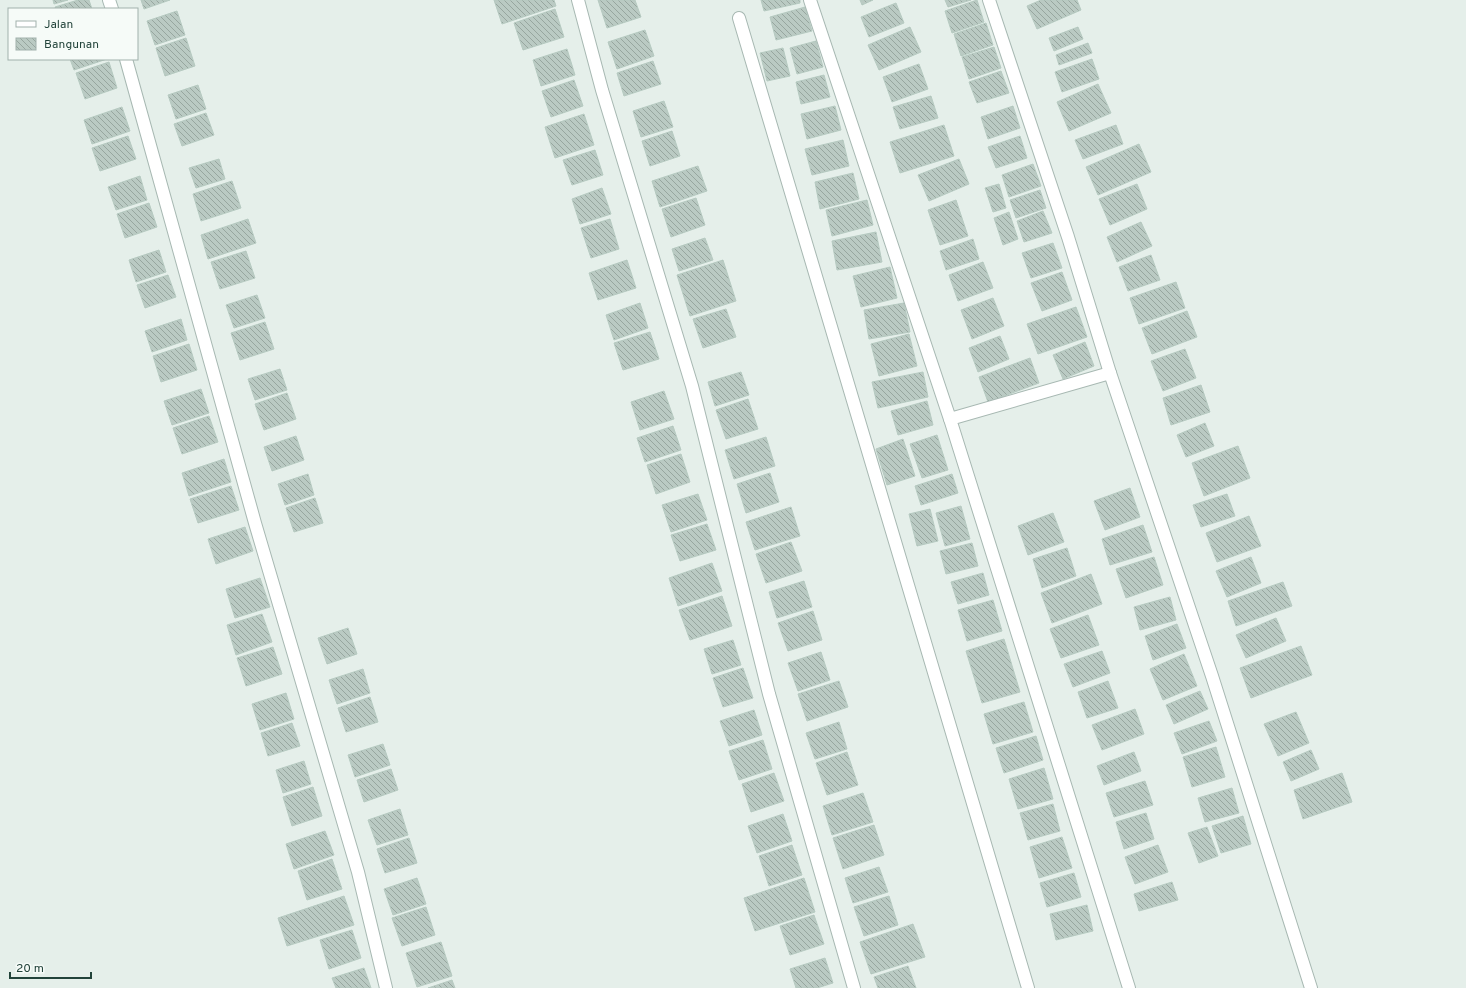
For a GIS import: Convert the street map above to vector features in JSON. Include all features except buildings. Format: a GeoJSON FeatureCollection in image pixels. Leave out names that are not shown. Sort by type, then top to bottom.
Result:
{"type":"FeatureCollection","features":[{"type":"Feature","properties":{"kind":"street"},"geometry":{"type":"LineString","coordinates":[[578,0],[602,90],[692,386],[769,694],[854,988]]}},
{"type":"Feature","properties":{"kind":"street"},"geometry":{"type":"LineString","coordinates":[[810,0],[950,420],[1129,988]]}},
{"type":"Feature","properties":{"kind":"street"},"geometry":{"type":"LineString","coordinates":[[990,0],[1068,237],[1110,374],[1212,676],[1312,988]]}},
{"type":"Feature","properties":{"kind":"street"},"geometry":{"type":"LineString","coordinates":[[739,18],[1028,988]]}},
{"type":"Feature","properties":{"kind":"street"},"geometry":{"type":"LineString","coordinates":[[126,60],[255,523],[358,872],[386,988]]}},
{"type":"Feature","properties":{"kind":"street"},"geometry":{"type":"LineString","coordinates":[[950,420],[1110,374]]}}]}
